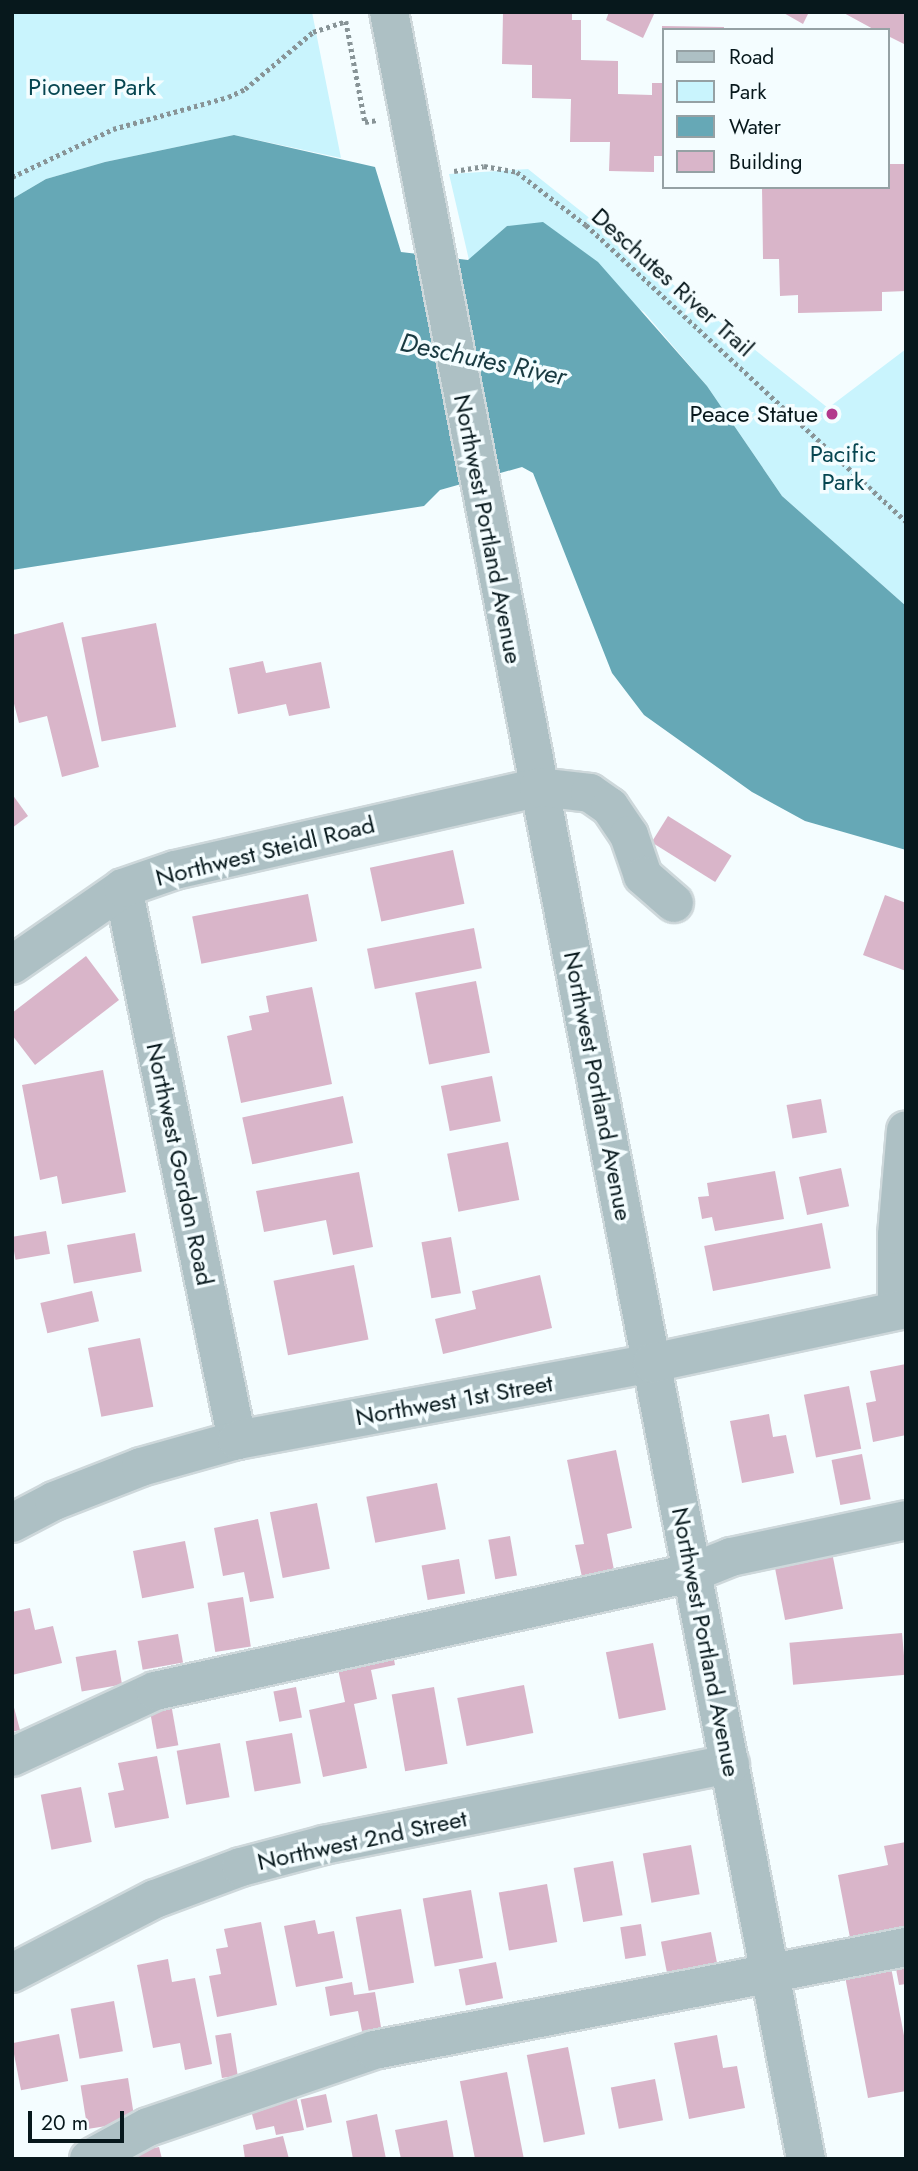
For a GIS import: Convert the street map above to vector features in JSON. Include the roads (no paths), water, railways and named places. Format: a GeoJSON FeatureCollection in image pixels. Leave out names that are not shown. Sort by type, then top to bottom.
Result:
{"type":"FeatureCollection","features":[{"type":"Feature","properties":{"kind":"street","name":"Northwest Portland Avenue"},"geometry":{"type":"LineString","coordinates":[[389,12],[806,2159]]}},
{"type":"Feature","properties":{"kind":"street","name":"Northwest Steidl Road"},"geometry":{"type":"LineString","coordinates":[[12,965],[123,888],[175,870],[539,787],[590,793],[610,807],[629,835],[643,876],[674,904]]}},
{"type":"Feature","properties":{"kind":"street","name":"Northwest Gordon Road"},"geometry":{"type":"LineString","coordinates":[[123,888],[237,1440]]}},
{"type":"Feature","properties":{"kind":"street"},"geometry":{"type":"LineString","coordinates":[[902,1310],[897,1236],[906,1129]]}},
{"type":"Feature","properties":{"kind":"street","name":"Northwest 1st Street"},"geometry":{"type":"LineString","coordinates":[[12,1523],[54,1501],[141,1467],[237,1440],[652,1363],[902,1310]]}},
{"type":"Feature","properties":{"kind":"street"},"geometry":{"type":"LineString","coordinates":[[12,1757],[155,1691],[691,1573],[731,1557],[906,1520]]}},
{"type":"Feature","properties":{"kind":"street","name":"Northwest 2nd Street"},"geometry":{"type":"LineString","coordinates":[[12,1973],[155,1899],[241,1867],[324,1846],[730,1764]]}},
{"type":"Feature","properties":{"kind":"street"},"geometry":{"type":"LineString","coordinates":[[89,2159],[148,2127],[373,2050],[906,1947]]}},
{"type":"Feature","properties":{"kind":"water","name":"Deschutes River"},"geometry":{"type":"Polygon","coordinates":[[[234,135],[375,167],[401,252],[468,260],[507,226],[543,222],[598,262],[707,386],[782,496],[906,606],[906,850],[805,821],[752,792],[644,715],[612,673],[533,473],[522,467],[440,490],[424,506],[12,570],[12,199],[46,179],[105,162],[234,135]]]}},
{"type":"Feature","properties":{"kind":"place","name":"Peace Statue"},"geometry":{"type":"Point","coordinates":[832,414]}},
{"type":"Feature","properties":{"kind":"park label","name":"Pioneer Park"},"geometry":{"type":"Point","coordinates":[92,87]}},
{"type":"Feature","properties":{"kind":"park label","name":"Pacific Park"},"geometry":{"type":"Point","coordinates":[843,468]}}]}
